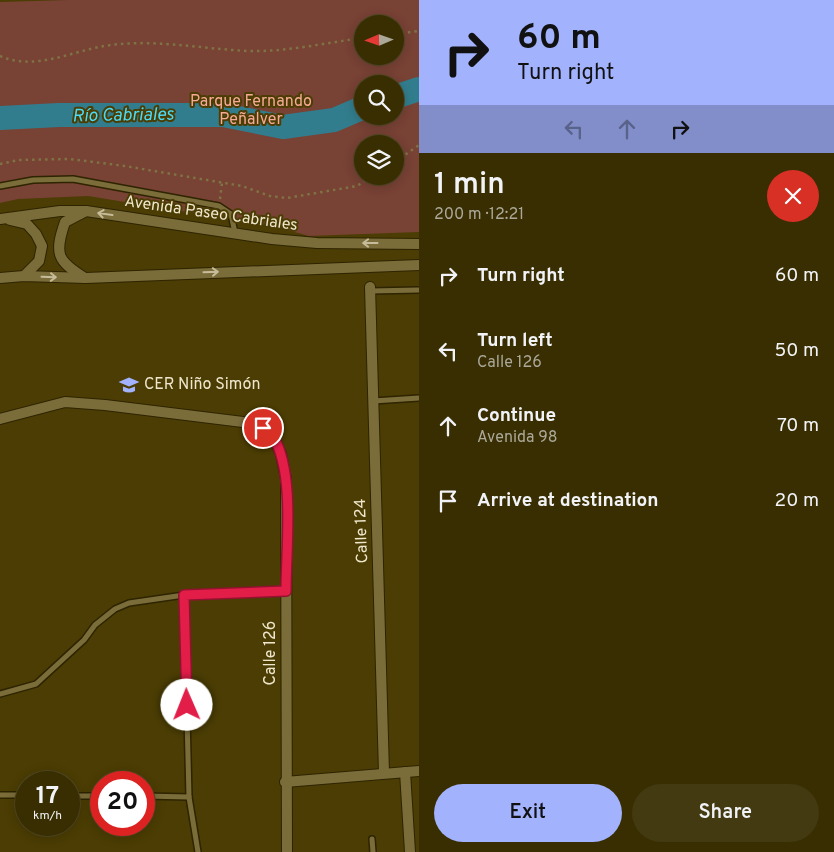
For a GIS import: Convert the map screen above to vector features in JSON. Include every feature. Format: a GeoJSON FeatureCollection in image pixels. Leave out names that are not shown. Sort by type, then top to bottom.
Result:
{"type":"FeatureCollection","features":[{"type":"Feature","properties":{"kind":"street","name":"Avenida Paseo Cabriales"},"geometry":{"type":"LineString","coordinates":[[3,219],[60,211],[86,211],[317,243],[419,244]]}},
{"type":"Feature","properties":{"kind":"street"},"geometry":{"type":"LineString","coordinates":[[86,211],[65,222],[58,241],[58,253],[65,266],[86,278]]}},
{"type":"Feature","properties":{"kind":"street"},"geometry":{"type":"LineString","coordinates":[[3,219],[27,224],[36,234],[42,246],[39,261],[24,276]]}},
{"type":"Feature","properties":{"kind":"street"},"geometry":{"type":"LineString","coordinates":[[0,278],[24,276],[86,278],[419,265]]}},
{"type":"Feature","properties":{"kind":"street","name":"Calle 124"},"geometry":{"type":"LineString","coordinates":[[370,289],[384,773]]}},
{"type":"Feature","properties":{"kind":"street","name":"Calle 126"},"geometry":{"type":"LineString","coordinates":[[0,419],[65,402],[242,421],[251,423],[273,436],[281,454],[286,479],[287,852]]}},
{"type":"Feature","properties":{"kind":"street"},"geometry":{"type":"LineString","coordinates":[[286,782],[419,771]]}},
{"type":"Feature","properties":{"kind":"street"},"geometry":{"type":"LineString","coordinates":[[405,772],[410,852]]}},
{"type":"Feature","properties":{"kind":"lane"},"geometry":{"type":"LineString","coordinates":[[0,186],[33,180],[73,178],[219,206],[231,214],[235,233]]}},
{"type":"Feature","properties":{"kind":"lane"},"geometry":{"type":"LineString","coordinates":[[370,289],[419,290]]}},
{"type":"Feature","properties":{"kind":"lane"},"geometry":{"type":"LineString","coordinates":[[373,401],[419,398]]}},
{"type":"Feature","properties":{"kind":"lane"},"geometry":{"type":"LineString","coordinates":[[0,694],[36,684],[60,665],[84,640],[95,624],[115,609],[129,602],[184,595],[286,591]]}},
{"type":"Feature","properties":{"kind":"lane"},"geometry":{"type":"LineString","coordinates":[[184,595],[189,797],[198,852]]}},
{"type":"Feature","properties":{"kind":"lane"},"geometry":{"type":"LineString","coordinates":[[0,795],[15,796]]}},
{"type":"Feature","properties":{"kind":"lane"},"geometry":{"type":"LineString","coordinates":[[155,796],[189,797]]}},
{"type":"Feature","properties":{"kind":"lane"},"geometry":{"type":"LineString","coordinates":[[372,839],[373,852]]}},
{"type":"Feature","properties":{"kind":"path"},"geometry":{"type":"LineString","coordinates":[[404,33],[419,31]]}},
{"type":"Feature","properties":{"kind":"path"},"geometry":{"type":"LineString","coordinates":[[0,56],[26,62],[56,58],[104,46],[127,44],[163,43],[250,51],[354,39]]}},
{"type":"Feature","properties":{"kind":"path"},"geometry":{"type":"LineString","coordinates":[[404,156],[419,145]]}},
{"type":"Feature","properties":{"kind":"path"},"geometry":{"type":"LineString","coordinates":[[0,164],[19,160],[70,159],[125,166],[242,186],[270,196],[287,198],[358,185]]}},
{"type":"Feature","properties":{"kind":"path"},"geometry":{"type":"LineString","coordinates":[[219,206],[222,183]]}},
{"type":"Feature","properties":{"kind":"green space","name":"Parque Fernando Peñalver"},"geometry":{"type":"Polygon","coordinates":[[[68,0],[419,0],[419,232],[309,236],[273,226],[88,196],[18,199],[0,203],[0,2],[68,0]]]}},
{"type":"Feature","properties":{"kind":"waterway","name":"Río Cabriales"},"geometry":{"type":"LineString","coordinates":[[404,94],[419,89]]}},
{"type":"Feature","properties":{"kind":"waterway","name":"Río Cabriales"},"geometry":{"type":"LineString","coordinates":[[0,118],[59,115],[223,115],[283,127],[334,120],[354,111]]}},
{"type":"Feature","properties":{"kind":"place","name":"CER Niño Simón"},"geometry":{"type":"Point","coordinates":[129,385]}},
{"type":"Feature","properties":{"kind":"route"},"geometry":{"type":"LineString","coordinates":[[187,705],[184,595],[286,591],[286,479],[281,454],[273,436],[263,428]]}}]}
